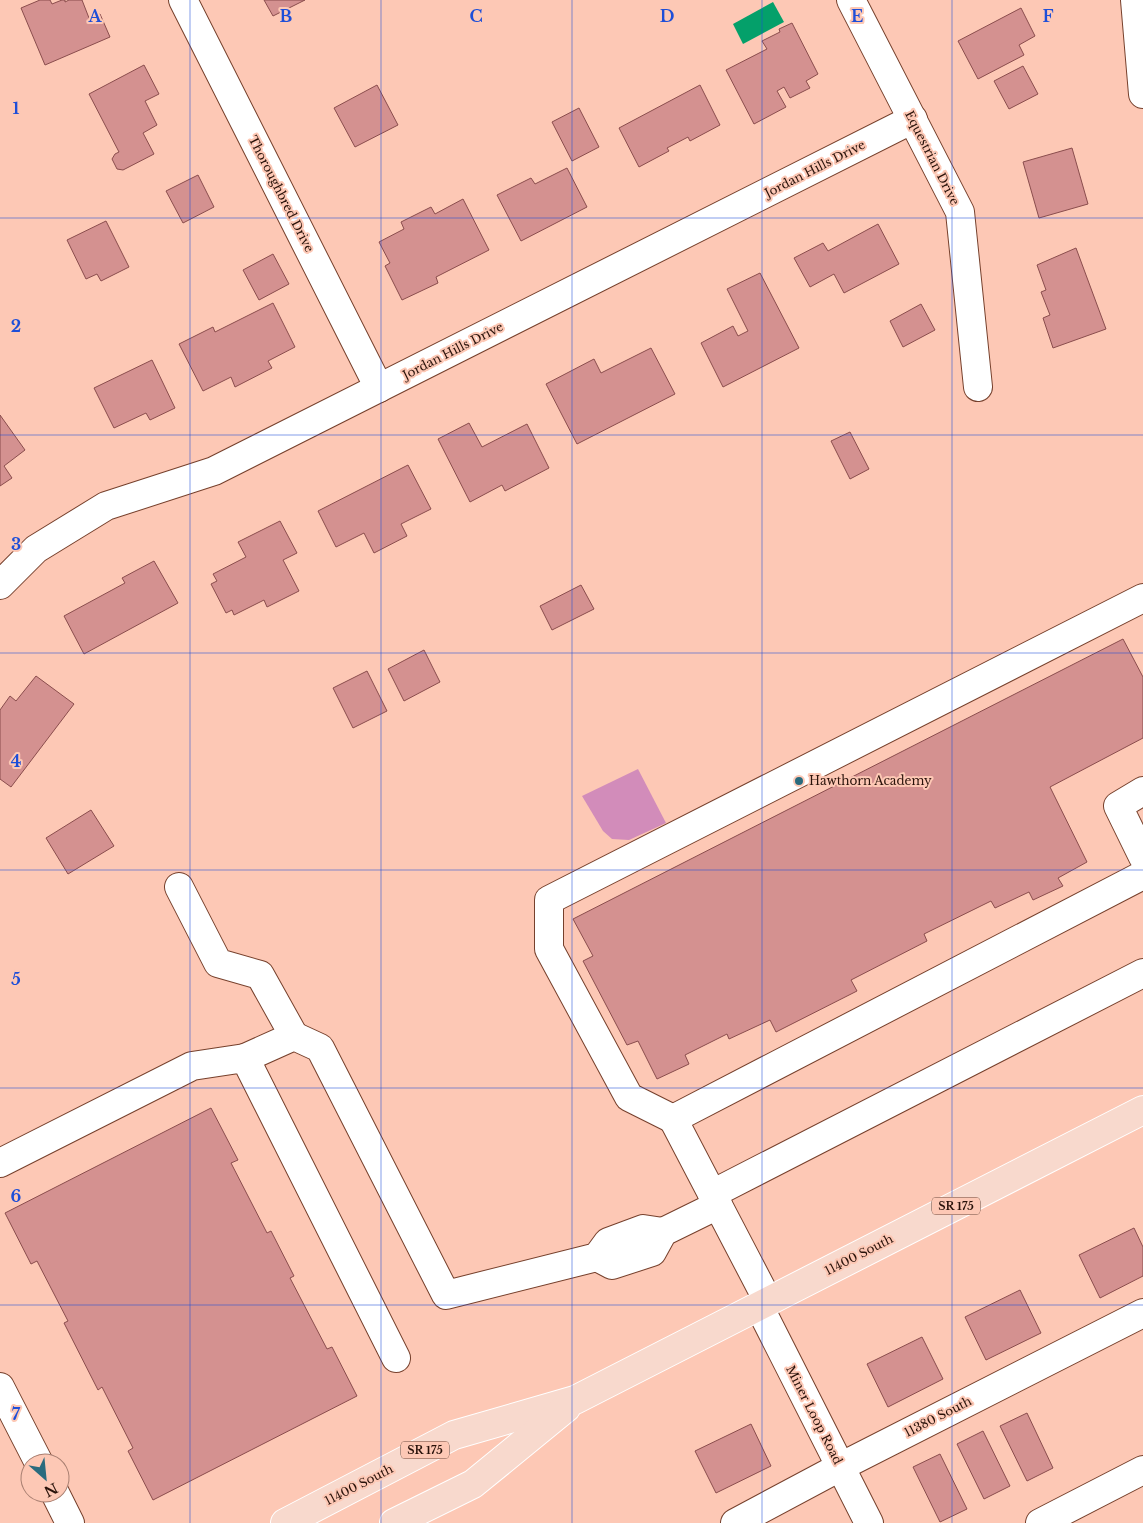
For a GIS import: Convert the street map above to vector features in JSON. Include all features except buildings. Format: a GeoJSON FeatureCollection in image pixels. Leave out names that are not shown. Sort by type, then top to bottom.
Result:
{"type":"FeatureCollection","features":[{"type":"Feature","properties":{"kind":"main road","name":"11400 South"},"geometry":{"type":"LineString","coordinates":[[285,1523],[454,1435],[575,1400],[1143,1110]]}},
{"type":"Feature","properties":{"kind":"main road","name":"11400 South"},"geometry":{"type":"LineString","coordinates":[[394,1523],[422,1516],[474,1484],[575,1400]]}},
{"type":"Feature","properties":{"kind":"street","name":"Thoroughbred Drive"},"geometry":{"type":"LineString","coordinates":[[183,0],[379,388]]}},
{"type":"Feature","properties":{"kind":"street","name":"Equestrian Drive"},"geometry":{"type":"LineString","coordinates":[[851,0],[960,212],[978,388]]}},
{"type":"Feature","properties":{"kind":"street"},"geometry":{"type":"LineString","coordinates":[[1135,0],[1143,94]]}},
{"type":"Feature","properties":{"kind":"street","name":"Jordan Hills Drive"},"geometry":{"type":"LineString","coordinates":[[0,585],[36,549],[106,506],[214,471],[913,119]]}},
{"type":"Feature","properties":{"kind":"street"},"geometry":{"type":"LineString","coordinates":[[1143,598],[549,900],[548,949],[629,1097],[673,1119],[1143,875]]}},
{"type":"Feature","properties":{"kind":"street"},"geometry":{"type":"LineString","coordinates":[[1143,791],[1118,806],[1143,857]]}},
{"type":"Feature","properties":{"kind":"street"},"geometry":{"type":"LineString","coordinates":[[180,887],[218,963],[260,975],[294,1036],[320,1048],[446,1294],[597,1257],[608,1242],[643,1229],[662,1232],[715,1200],[1143,973]]}},
{"type":"Feature","properties":{"kind":"street"},"geometry":{"type":"LineString","coordinates":[[0,1163],[192,1066],[245,1058],[294,1036]]}},
{"type":"Feature","properties":{"kind":"street"},"geometry":{"type":"LineString","coordinates":[[245,1058],[396,1358]]}},
{"type":"Feature","properties":{"kind":"street","name":"Miner Loop Road"},"geometry":{"type":"LineString","coordinates":[[673,1119],[715,1200],[840,1467],[869,1523]]}},
{"type":"Feature","properties":{"kind":"street","name":"11380 South"},"geometry":{"type":"LineString","coordinates":[[735,1523],[840,1467],[1143,1313]]}},
{"type":"Feature","properties":{"kind":"street"},"geometry":{"type":"LineString","coordinates":[[0,1387],[34,1453]]}},
{"type":"Feature","properties":{"kind":"street"},"geometry":{"type":"LineString","coordinates":[[1040,1523],[1143,1470]]}},
{"type":"Feature","properties":{"kind":"street"},"geometry":{"type":"LineString","coordinates":[[60,1503],[70,1523]]}},
{"type":"Feature","properties":{"kind":"shaded area"},"geometry":{"type":"Polygon","coordinates":[[[773,2],[784,22],[743,44],[733,24],[773,2]]]}},
{"type":"Feature","properties":{"kind":"shaded area"},"geometry":{"type":"Polygon","coordinates":[[[638,769],[666,823],[629,840],[612,839],[603,831],[582,796],[638,769]]]}},
{"type":"Feature","properties":{"kind":"place","name":"Hawthorn Academy"},"geometry":{"type":"Point","coordinates":[799,781]}}]}
